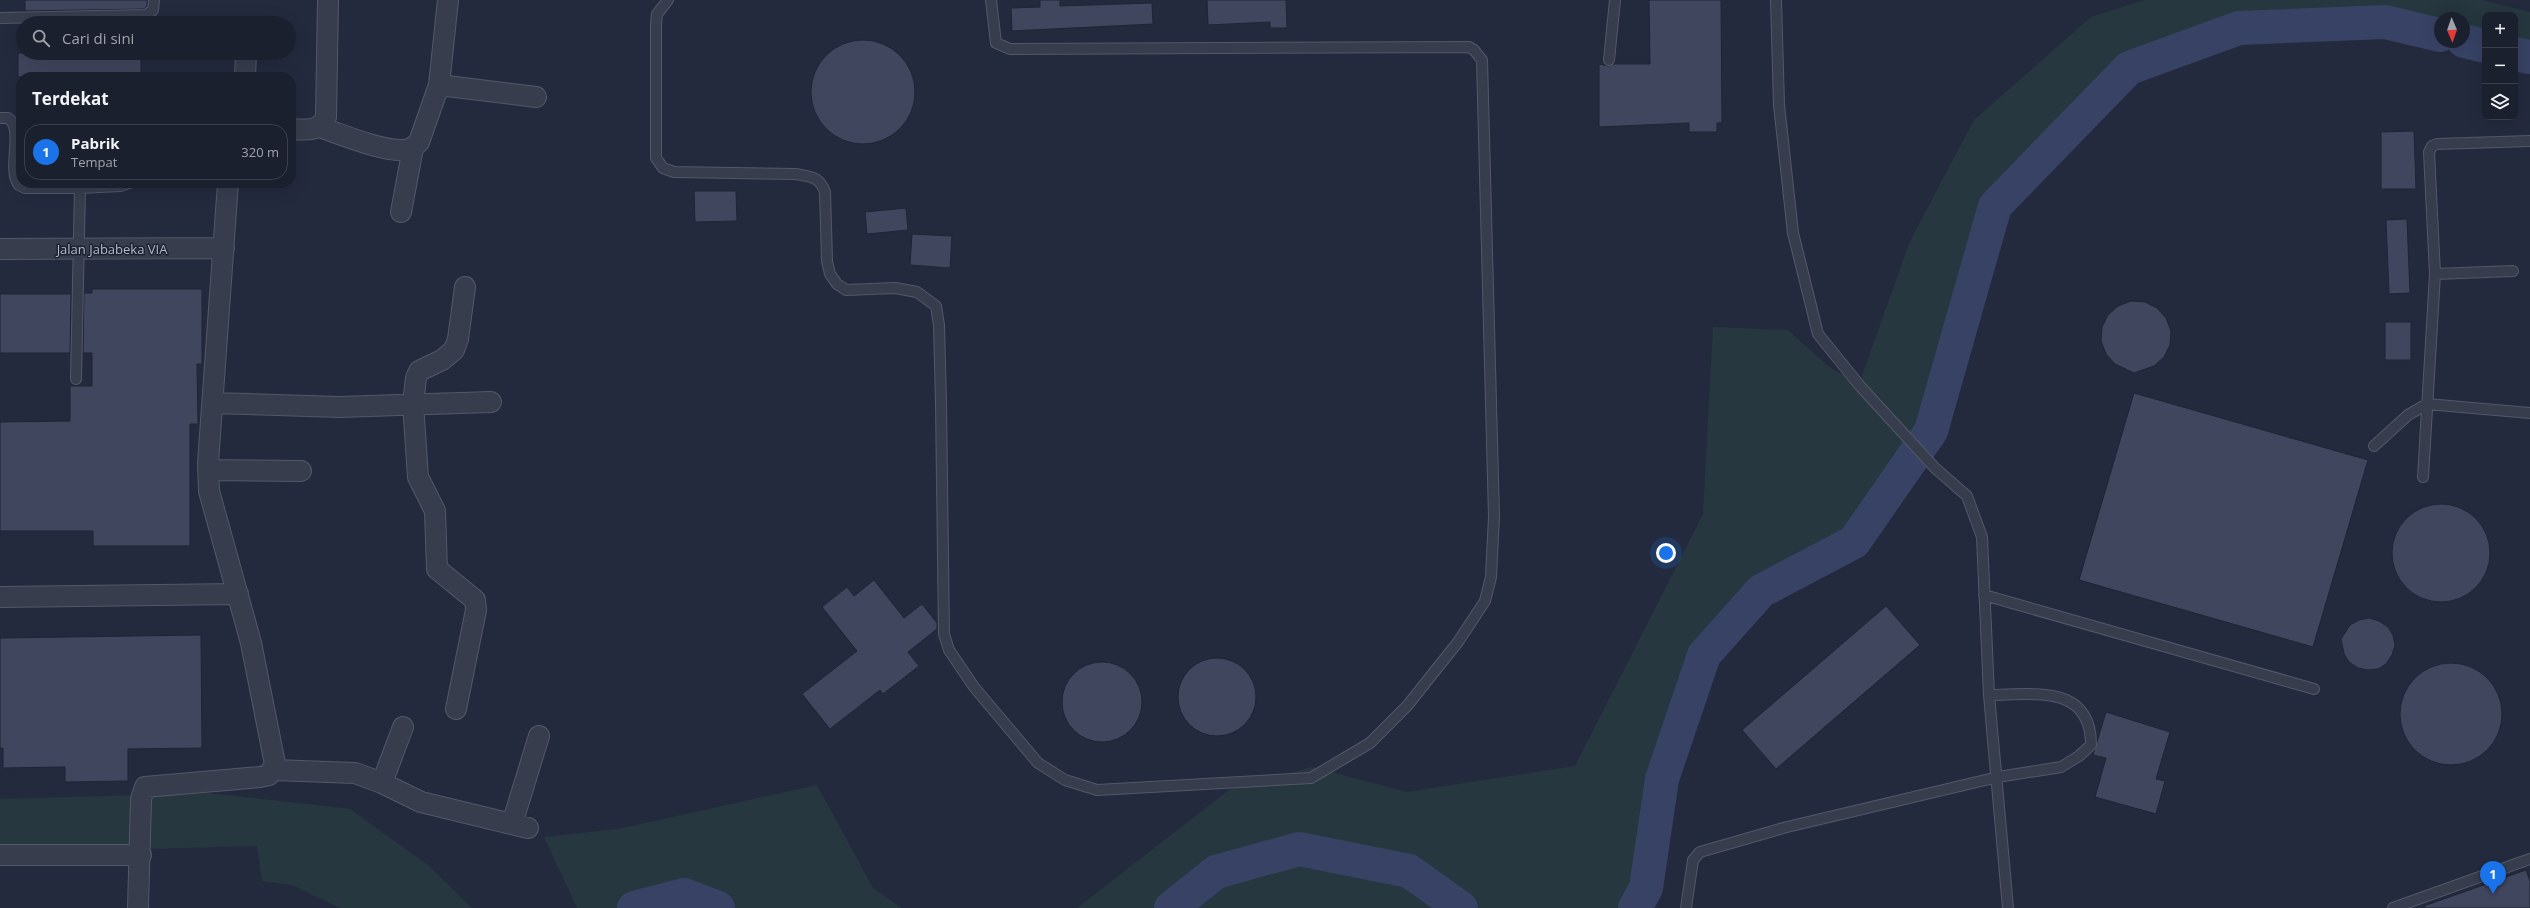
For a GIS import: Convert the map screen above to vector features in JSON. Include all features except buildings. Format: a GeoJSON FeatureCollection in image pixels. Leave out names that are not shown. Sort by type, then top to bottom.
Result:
{"type":"FeatureCollection","features":[{"type":"Feature","properties":{"kind":"street"},"geometry":{"type":"LineString","coordinates":[[319,127],[326,117],[328,0]]}},
{"type":"Feature","properties":{"kind":"street"},"geometry":{"type":"LineString","coordinates":[[401,212],[414,148],[419,142],[438,85],[448,0]]}},
{"type":"Feature","properties":{"kind":"street"},"geometry":{"type":"LineString","coordinates":[[245,72],[246,60]]}},
{"type":"Feature","properties":{"kind":"street"},"geometry":{"type":"LineString","coordinates":[[438,85],[536,97]]}},
{"type":"Feature","properties":{"kind":"street"},"geometry":{"type":"LineString","coordinates":[[296,129],[312,129],[319,127],[391,149],[404,151],[414,148]]}},
{"type":"Feature","properties":{"kind":"street"},"geometry":{"type":"LineString","coordinates":[[138,908],[141,799],[144,787],[260,777],[269,775],[274,770],[274,755],[251,643],[209,491],[208,470],[228,188]]}},
{"type":"Feature","properties":{"kind":"street","name":"Jalan Jababeka VIA"},"geometry":{"type":"LineString","coordinates":[[0,250],[224,248]]}},
{"type":"Feature","properties":{"kind":"street"},"geometry":{"type":"LineString","coordinates":[[456,709],[476,610],[475,600],[437,569],[435,511],[418,477],[413,404],[416,378],[419,371],[442,360],[454,350],[458,339],[465,287]]}},
{"type":"Feature","properties":{"kind":"street"},"geometry":{"type":"LineString","coordinates":[[213,403],[339,407],[492,402]]}},
{"type":"Feature","properties":{"kind":"street"},"geometry":{"type":"LineString","coordinates":[[208,470],[301,471]]}},
{"type":"Feature","properties":{"kind":"street"},"geometry":{"type":"LineString","coordinates":[[0,597],[238,594]]}},
{"type":"Feature","properties":{"kind":"street"},"geometry":{"type":"LineString","coordinates":[[382,783],[403,727]]}},
{"type":"Feature","properties":{"kind":"street"},"geometry":{"type":"LineString","coordinates":[[274,770],[340,771],[366,775],[421,802],[520,826],[539,736]]}},
{"type":"Feature","properties":{"kind":"street"},"geometry":{"type":"LineString","coordinates":[[0,855],[140,850]]}},
{"type":"Feature","properties":{"kind":"lane"},"geometry":{"type":"LineString","coordinates":[[97,16],[146,15],[153,10],[154,0]]}},
{"type":"Feature","properties":{"kind":"lane"},"geometry":{"type":"LineString","coordinates":[[668,0],[657,14],[656,24],[656,158],[663,168],[674,172],[796,174],[814,178],[822,183],[826,192],[827,261],[830,274],[837,284],[846,290],[896,288],[917,292],[936,306],[939,326],[941,403],[944,634],[949,650],[974,687],[1038,764],[1065,780],[1097,790],[1311,778],[1370,743],[1407,706],[1485,601],[1492,577],[1494,517],[1482,60],[1474,50],[1469,47],[1010,49],[996,43],[991,0]]}},
{"type":"Feature","properties":{"kind":"lane"},"geometry":{"type":"LineString","coordinates":[[1609,60],[1615,0]]}},
{"type":"Feature","properties":{"kind":"lane"},"geometry":{"type":"LineString","coordinates":[[1776,0],[1779,105],[1793,233],[1818,334],[1860,386],[1935,468],[1967,496],[1982,537],[1989,695],[1998,777],[2008,908]]}},
{"type":"Feature","properties":{"kind":"lane"},"geometry":{"type":"LineString","coordinates":[[0,18],[16,18]]}},
{"type":"Feature","properties":{"kind":"lane"},"geometry":{"type":"LineString","coordinates":[[0,118],[8,118],[14,126],[16,178]]}},
{"type":"Feature","properties":{"kind":"lane"},"geometry":{"type":"LineString","coordinates":[[2423,476],[2435,274],[2429,152],[2432,146],[2436,144],[2530,142]]}},
{"type":"Feature","properties":{"kind":"lane"},"geometry":{"type":"LineString","coordinates":[[25,188],[80,188],[76,379]]}},
{"type":"Feature","properties":{"kind":"lane"},"geometry":{"type":"LineString","coordinates":[[2435,274],[2513,271]]}},
{"type":"Feature","properties":{"kind":"lane"},"geometry":{"type":"LineString","coordinates":[[2374,446],[2408,416],[2427,404],[2530,413]]}},
{"type":"Feature","properties":{"kind":"lane"},"geometry":{"type":"LineString","coordinates":[[1984,595],[2314,689]]}},
{"type":"Feature","properties":{"kind":"lane"},"geometry":{"type":"LineString","coordinates":[[1686,908],[1693,860],[1700,852],[1787,827],[1998,777],[2061,767],[2079,756],[2091,745],[2091,730],[2083,711],[2059,696],[1989,695]]}},
{"type":"Feature","properties":{"kind":"lane"},"geometry":{"type":"LineString","coordinates":[[2393,908],[2530,859]]}},
{"type":"Feature","properties":{"kind":"shaded area"},"geometry":{"type":"Polygon","coordinates":[[[2145,0],[2482,0],[2530,12],[2530,57],[2518,54],[2518,12],[2482,12],[2482,45],[2470,42],[2470,12],[2434,12],[2434,34],[2385,22],[2239,28],[2129,69],[1995,206],[1931,431],[1854,542],[1761,591],[1704,655],[1662,779],[1646,888],[1635,908],[1077,908],[1229,790],[1312,767],[1407,792],[1575,766],[1703,514],[1713,327],[1788,330],[1829,367],[1859,384],[1910,241],[1974,120],[2091,17],[2145,0]]]}},
{"type":"Feature","properties":{"kind":"shaded area"},"geometry":{"type":"Polygon","coordinates":[[[817,785],[873,888],[902,908],[577,908],[544,837],[618,829],[817,785]]]}},
{"type":"Feature","properties":{"kind":"shaded area"},"geometry":{"type":"Polygon","coordinates":[[[209,793],[350,809],[429,866],[472,908],[340,908],[292,885],[262,881],[257,846],[0,853],[0,799],[209,793]]]}},
{"type":"Feature","properties":{"kind":"waterway"},"geometry":{"type":"LineString","coordinates":[[1635,908],[1646,888],[1662,779],[1704,655],[1761,591],[1854,542],[1931,431],[1995,206],[2129,68],[2239,28],[2385,22],[2434,34]]}},
{"type":"Feature","properties":{"kind":"waterway"},"geometry":{"type":"LineString","coordinates":[[2470,42],[2482,45]]}},
{"type":"Feature","properties":{"kind":"waterway"},"geometry":{"type":"LineString","coordinates":[[2518,55],[2530,57]]}},
{"type":"Feature","properties":{"kind":"waterway"},"geometry":{"type":"LineString","coordinates":[[1171,908],[1216,872],[1299,849],[1409,871],[1461,908]]}},
{"type":"Feature","properties":{"kind":"waterway"},"geometry":{"type":"LineString","coordinates":[[634,908],[684,895],[718,908]]}},
{"type":"Feature","properties":{"kind":"place","name":"Pabrik"},"geometry":{"type":"Point","coordinates":[2493,894]}}]}
